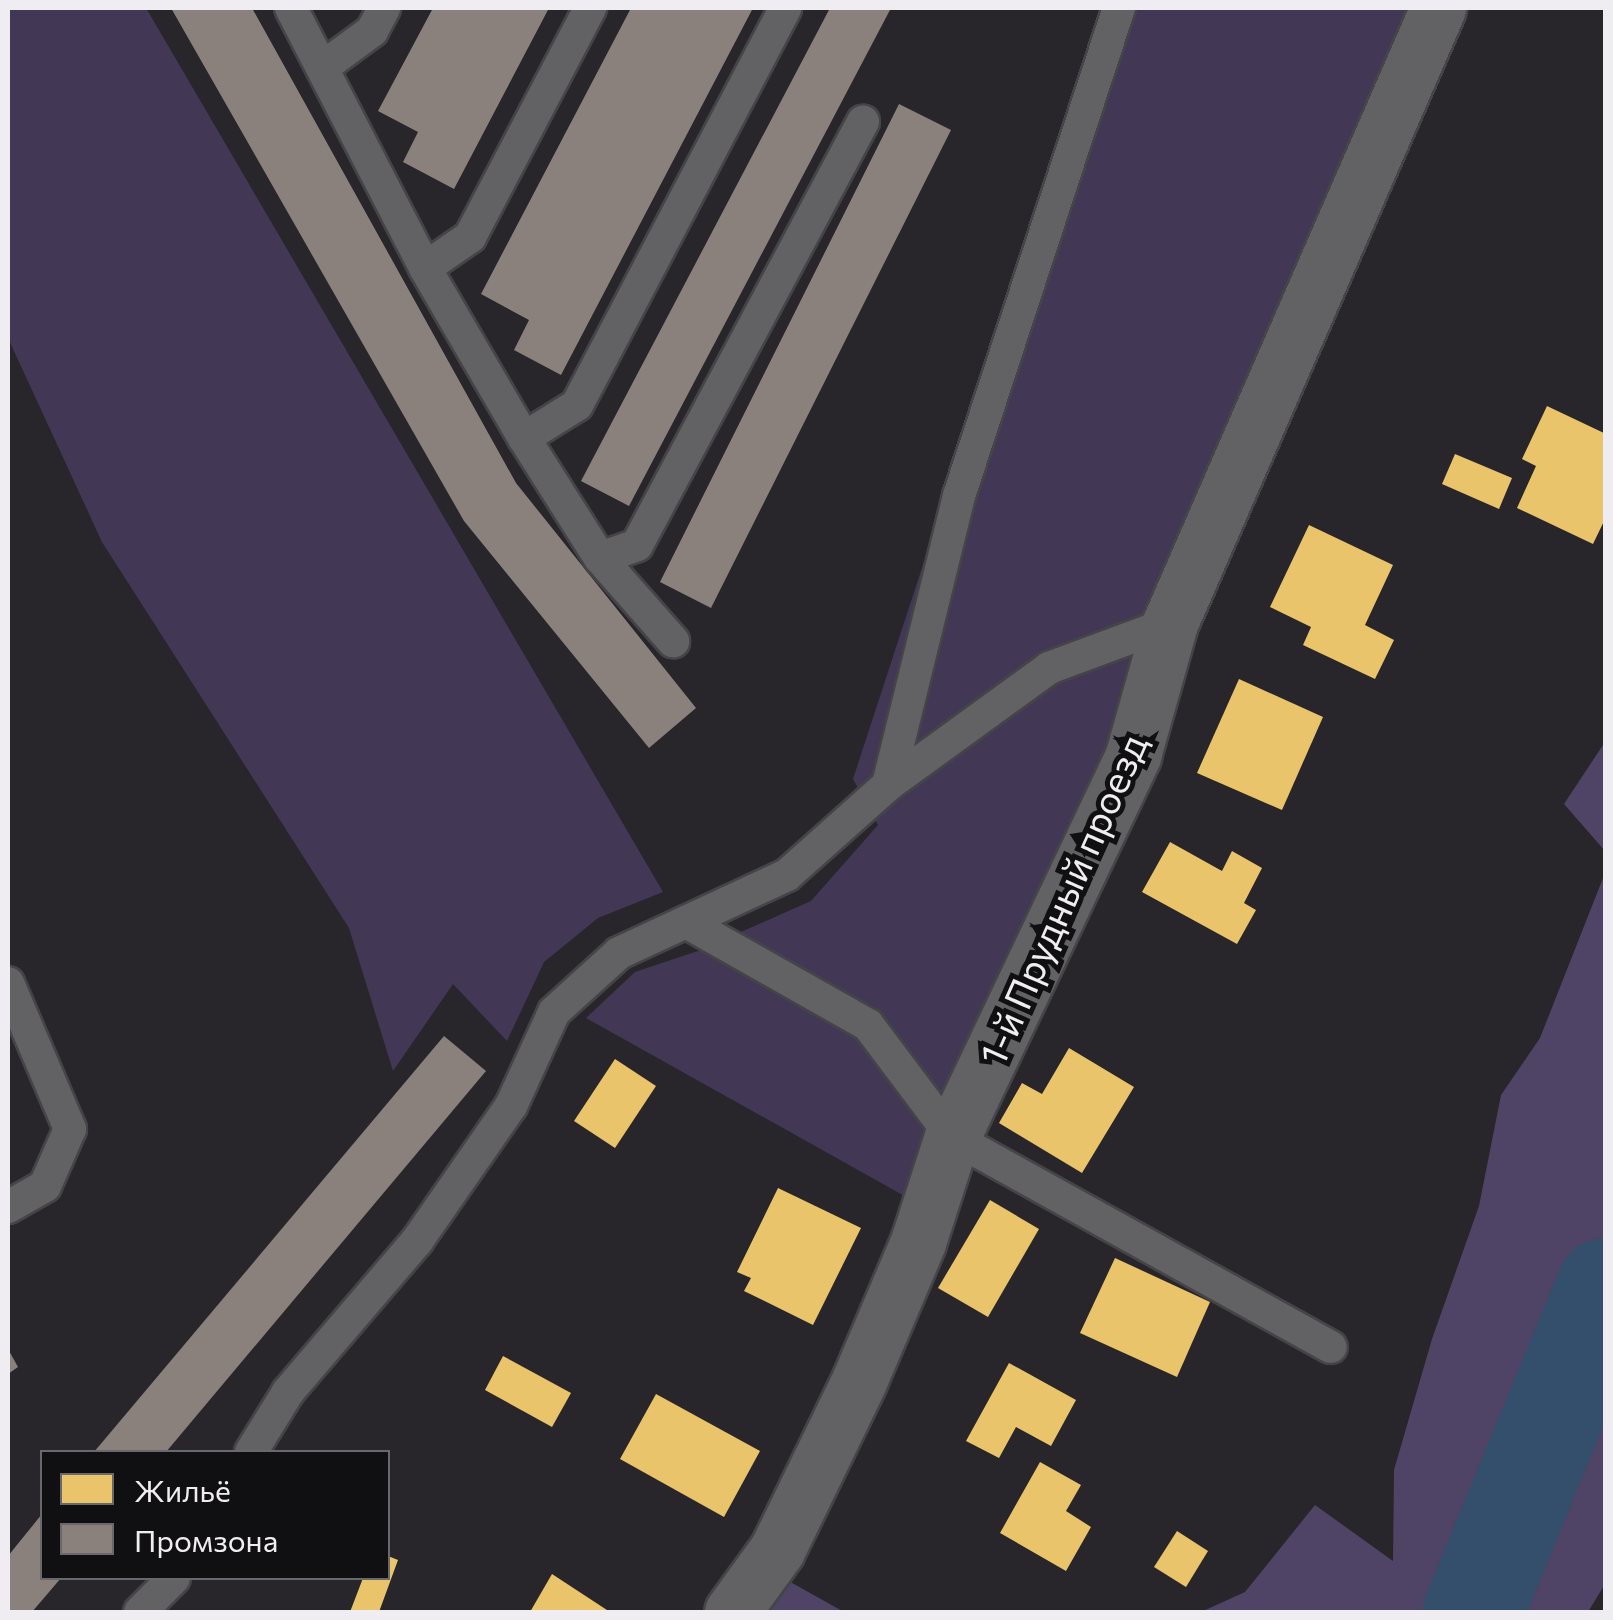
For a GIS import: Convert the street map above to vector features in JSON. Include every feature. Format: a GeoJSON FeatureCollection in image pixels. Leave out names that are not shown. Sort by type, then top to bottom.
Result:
{"type":"FeatureCollection","features":[{"type":"Feature","properties":{"kind":"street","name":"1-й Прудный проезд"},"geometry":{"type":"LineString","coordinates":[[732,1612],[777,1550],[859,1381],[918,1242],[952,1137],[1132,756],[1170,623],[1438,8]]}},
{"type":"Feature","properties":{"kind":"lane"},"geometry":{"type":"LineString","coordinates":[[291,8],[425,268],[524,438],[600,558],[673,642]]}},
{"type":"Feature","properties":{"kind":"lane"},"geometry":{"type":"LineString","coordinates":[[323,67],[372,32],[384,8]]}},
{"type":"Feature","properties":{"kind":"lane"},"geometry":{"type":"LineString","coordinates":[[425,268],[470,237],[590,8]]}},
{"type":"Feature","properties":{"kind":"lane"},"geometry":{"type":"LineString","coordinates":[[524,438],[576,405],[785,8]]}},
{"type":"Feature","properties":{"kind":"lane"},"geometry":{"type":"LineString","coordinates":[[888,785],[959,496],[1120,8]]}},
{"type":"Feature","properties":{"kind":"lane"},"geometry":{"type":"LineString","coordinates":[[600,558],[637,545],[863,121]]}},
{"type":"Feature","properties":{"kind":"lane"},"geometry":{"type":"LineString","coordinates":[[252,1450],[288,1392],[417,1241],[511,1106],[554,1012],[619,953],[787,875],[888,785],[1050,668],[1170,623]]}},
{"type":"Feature","properties":{"kind":"lane"},"geometry":{"type":"LineString","coordinates":[[686,922],[868,1024],[952,1137],[1180,1267],[1332,1347]]}},
{"type":"Feature","properties":{"kind":"lane"},"geometry":{"type":"LineString","coordinates":[[8,983],[70,1130],[45,1186],[8,1207]]}},
{"type":"Feature","properties":{"kind":"lane"},"geometry":{"type":"LineString","coordinates":[[140,1612],[172,1580]]}},
{"type":"Feature","properties":{"kind":"shaded area"},"geometry":{"type":"Polygon","coordinates":[[[8,8],[146,8],[663,892],[598,918],[544,962],[507,1041],[453,984],[393,1071],[349,928],[102,542],[8,338],[8,8]]]}},
{"type":"Feature","properties":{"kind":"shaded area"},"geometry":{"type":"Polygon","coordinates":[[[1105,8],[1406,8],[1228,461],[1153,590],[1132,705],[917,1203],[586,1018],[635,972],[698,951],[811,901],[878,825],[853,779],[1105,8]]]}},
{"type":"Feature","properties":{"kind":"shaded area"},"geometry":{"type":"Polygon","coordinates":[[[1605,742],[1605,851],[1564,804],[1605,742]]]}},
{"type":"Feature","properties":{"kind":"shaded area"},"geometry":{"type":"Polygon","coordinates":[[[1605,873],[1605,1584],[1588,1612],[1201,1612],[1245,1592],[1315,1505],[1393,1561],[1394,1470],[1432,1339],[1479,1206],[1501,1095],[1540,1038],[1605,873]]]}},
{"type":"Feature","properties":{"kind":"shaded area"},"geometry":{"type":"Polygon","coordinates":[[[785,1579],[844,1612],[757,1612],[785,1579]]]}},
{"type":"Feature","properties":{"kind":"building: Жильё"},"geometry":{"type":"Polygon","coordinates":[[[1547,406],[1606,434],[1606,517],[1593,544],[1517,508],[1536,466],[1522,459],[1547,406]]]}},
{"type":"Feature","properties":{"kind":"building: Жильё"},"geometry":{"type":"Polygon","coordinates":[[[1455,454],[1512,478],[1499,509],[1442,484],[1455,454]]]}},
{"type":"Feature","properties":{"kind":"building: Жильё"},"geometry":{"type":"Polygon","coordinates":[[[1309,525],[1393,565],[1365,625],[1394,640],[1375,679],[1303,645],[1311,627],[1270,607],[1309,525]]]}},
{"type":"Feature","properties":{"kind":"building: Жильё"},"geometry":{"type":"Polygon","coordinates":[[[1239,679],[1323,717],[1282,810],[1197,773],[1239,679]]]}},
{"type":"Feature","properties":{"kind":"building: Жильё"},"geometry":{"type":"Polygon","coordinates":[[[1170,842],[1222,871],[1232,851],[1262,868],[1244,903],[1256,910],[1237,944],[1142,892],[1170,842]]]}},
{"type":"Feature","properties":{"kind":"building: Жильё"},"geometry":{"type":"Polygon","coordinates":[[[1069,1048],[1134,1087],[1082,1173],[999,1123],[1022,1083],[1042,1094],[1069,1048]]]}},
{"type":"Feature","properties":{"kind":"building: Жильё"},"geometry":{"type":"Polygon","coordinates":[[[615,1059],[656,1086],[615,1148],[574,1121],[615,1059]]]}},
{"type":"Feature","properties":{"kind":"building: Жильё"},"geometry":{"type":"Polygon","coordinates":[[[778,1188],[861,1228],[813,1325],[744,1291],[751,1278],[737,1272],[778,1188]]]}},
{"type":"Feature","properties":{"kind":"building: Жильё"},"geometry":{"type":"Polygon","coordinates":[[[990,1200],[1039,1229],[988,1317],[938,1288],[990,1200]]]}},
{"type":"Feature","properties":{"kind":"building: Жильё"},"geometry":{"type":"Polygon","coordinates":[[[1115,1258],[1210,1302],[1177,1377],[1080,1333],[1115,1258]]]}},
{"type":"Feature","properties":{"kind":"building: Жильё"},"geometry":{"type":"Polygon","coordinates":[[[503,1356],[571,1393],[552,1427],[485,1390],[503,1356]]]}},
{"type":"Feature","properties":{"kind":"building: Жильё"},"geometry":{"type":"Polygon","coordinates":[[[1009,1363],[1076,1400],[1051,1446],[1016,1427],[999,1458],[966,1441],[1009,1363]]]}},
{"type":"Feature","properties":{"kind":"building: Жильё"},"geometry":{"type":"Polygon","coordinates":[[[656,1394],[760,1451],[724,1517],[620,1459],[656,1394]]]}},
{"type":"Feature","properties":{"kind":"building: Жильё"},"geometry":{"type":"Polygon","coordinates":[[[1040,1462],[1081,1485],[1066,1511],[1091,1527],[1066,1571],[1000,1533],[1040,1462]]]}},
{"type":"Feature","properties":{"kind":"building: Жильё"},"geometry":{"type":"Polygon","coordinates":[[[1177,1531],[1208,1551],[1186,1587],[1154,1567],[1177,1531]]]}},
{"type":"Feature","properties":{"kind":"building: Жильё"},"geometry":{"type":"Polygon","coordinates":[[[390,1557],[398,1560],[379,1612],[350,1612],[362,1580],[390,1580],[390,1557]]]}},
{"type":"Feature","properties":{"kind":"building: Жильё"},"geometry":{"type":"Polygon","coordinates":[[[552,1574],[610,1612],[530,1612],[552,1574]]]}},
{"type":"Feature","properties":{"kind":"building: Промзона"},"geometry":{"type":"Polygon","coordinates":[[[171,8],[252,8],[516,483],[696,708],[649,748],[464,521],[171,8]]]}},
{"type":"Feature","properties":{"kind":"building: Промзона"},"geometry":{"type":"Polygon","coordinates":[[[433,8],[549,8],[454,189],[403,162],[418,132],[378,111],[433,8]]]}},
{"type":"Feature","properties":{"kind":"building: Промзона"},"geometry":{"type":"Polygon","coordinates":[[[631,8],[753,8],[561,375],[514,350],[529,320],[481,294],[631,8]]]}},
{"type":"Feature","properties":{"kind":"building: Промзона"},"geometry":{"type":"Polygon","coordinates":[[[830,8],[891,8],[629,506],[581,481],[830,8]]]}},
{"type":"Feature","properties":{"kind":"building: Промзона"},"geometry":{"type":"Polygon","coordinates":[[[899,104],[951,130],[711,608],[660,582],[899,104]]]}},
{"type":"Feature","properties":{"kind":"building: Промзона"},"geometry":{"type":"Polygon","coordinates":[[[444,1036],[486,1071],[168,1450],[96,1450],[444,1036]]]}},
{"type":"Feature","properties":{"kind":"building: Промзона"},"geometry":{"type":"Polygon","coordinates":[[[8,1349],[18,1367],[8,1374],[8,1349]]]}},
{"type":"Feature","properties":{"kind":"building: Промзона"},"geometry":{"type":"Polygon","coordinates":[[[40,1516],[40,1580],[59,1580],[32,1612],[8,1612],[8,1556],[40,1516]]]}},
{"type":"Feature","properties":{"kind":"waterway"},"geometry":{"type":"LineString","coordinates":[[1473,1612],[1606,1288]]}}]}
